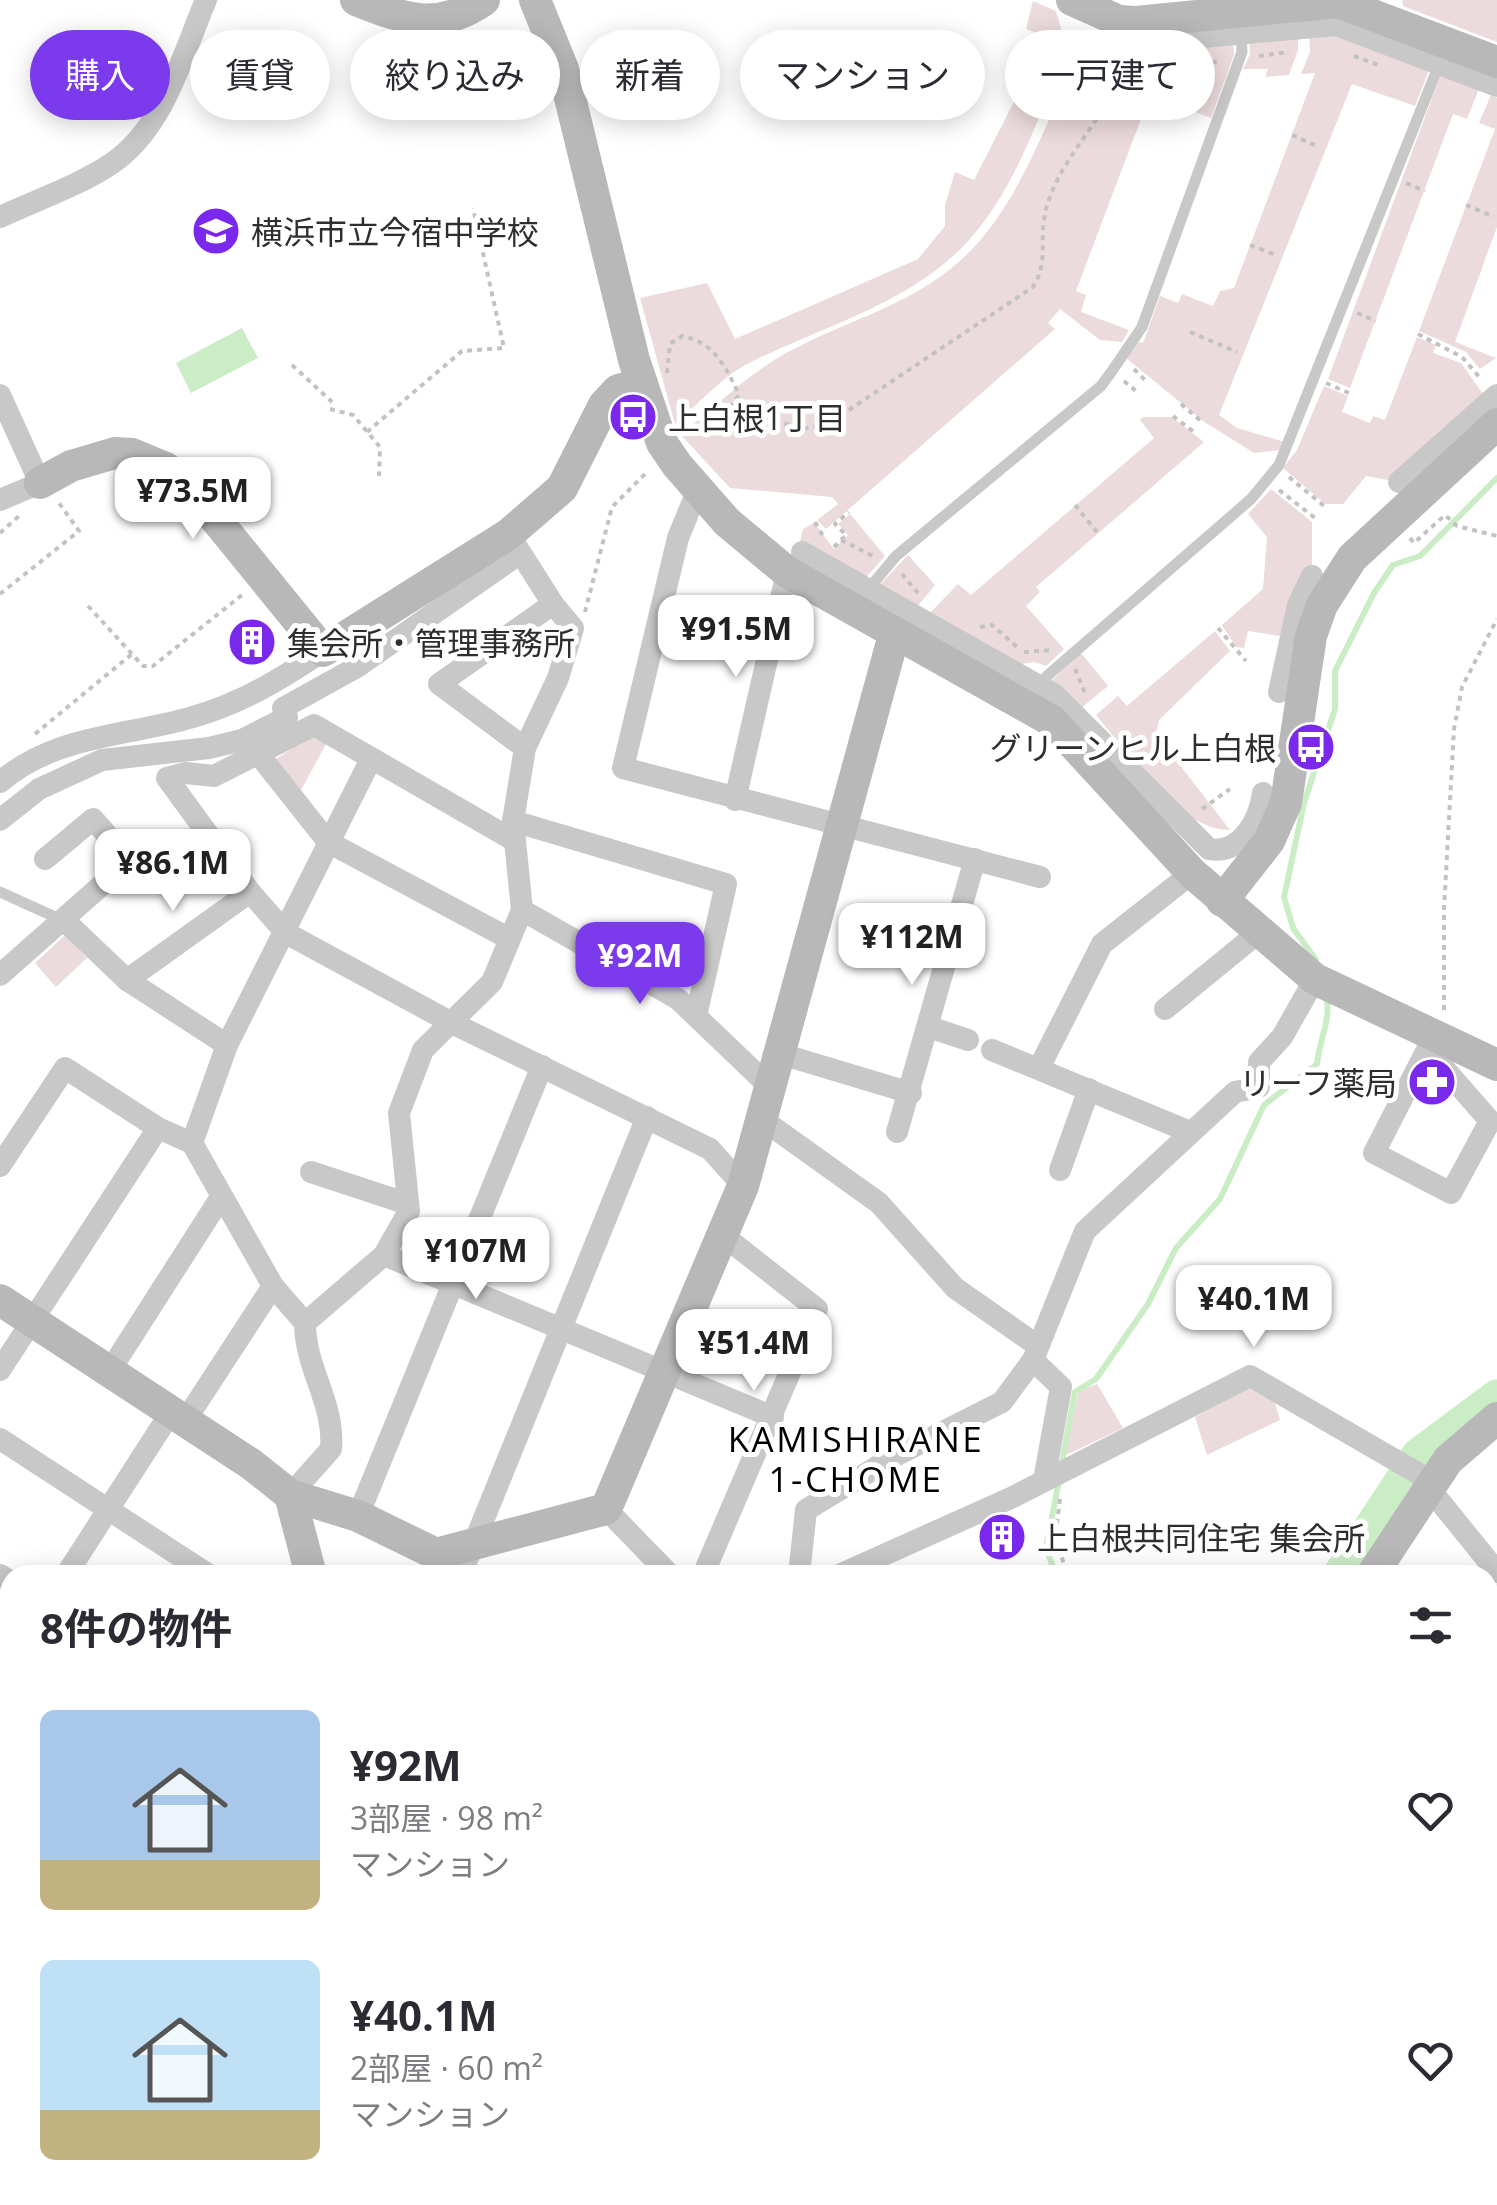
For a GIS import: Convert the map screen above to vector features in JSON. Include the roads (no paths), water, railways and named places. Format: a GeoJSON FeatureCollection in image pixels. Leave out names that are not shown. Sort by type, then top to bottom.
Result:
{"type":"FeatureCollection","features":[{"type":"Feature","properties":{"kind":"street"},"geometry":{"type":"LineString","coordinates":[[0,217],[110,165],[129,150],[159,108],[206,0]]}},
{"type":"Feature","properties":{"kind":"street"},"geometry":{"type":"LineString","coordinates":[[356,0],[406,20],[430,23],[450,19],[484,0]]}},
{"type":"Feature","properties":{"kind":"street"},"geometry":{"type":"LineString","coordinates":[[536,0],[563,69],[649,381],[662,443],[727,522],[860,602],[1035,696],[1192,874],[1315,979],[1436,1042],[1497,1065]]}},
{"type":"Feature","properties":{"kind":"street"},"geometry":{"type":"LineString","coordinates":[[1072,0],[1120,20],[1241,32],[1330,1],[1386,9],[1444,54],[1497,86]]}},
{"type":"Feature","properties":{"kind":"street"},"geometry":{"type":"LineString","coordinates":[[1215,35],[1336,25],[1444,54],[1497,62]]}},
{"type":"Feature","properties":{"kind":"street"},"geometry":{"type":"LineString","coordinates":[[649,381],[618,390],[604,405],[562,488],[514,544],[294,717],[260,756],[214,776],[186,773],[167,778],[250,892],[286,933],[452,1023],[710,1149],[743,1186]]}},
{"type":"Feature","properties":{"kind":"street"},"geometry":{"type":"LineString","coordinates":[[0,395],[40,482]]}},
{"type":"Feature","properties":{"kind":"street"},"geometry":{"type":"LineString","coordinates":[[1399,482],[1496,405]]}},
{"type":"Feature","properties":{"kind":"street"},"geometry":{"type":"LineString","coordinates":[[1222,902],[1278,826],[1286,802],[1311,636],[1339,575],[1496,405]]}},
{"type":"Feature","properties":{"kind":"street"},"geometry":{"type":"LineString","coordinates":[[0,500],[97,456],[115,453],[151,460],[178,475],[322,651]]}},
{"type":"Feature","properties":{"kind":"street"},"geometry":{"type":"LineString","coordinates":[[698,488],[678,538],[623,768],[1040,877]]}},
{"type":"Feature","properties":{"kind":"street"},"geometry":{"type":"LineString","coordinates":[[305,1323],[384,1254],[408,1204],[399,1112],[422,1050],[492,982],[522,910],[514,831],[525,748],[558,678],[573,628],[514,544]]}},
{"type":"Feature","properties":{"kind":"street"},"geometry":{"type":"LineString","coordinates":[[0,782],[57,747],[202,714],[287,675],[322,651],[514,544]]}},
{"type":"Feature","properties":{"kind":"street"},"geometry":{"type":"LineString","coordinates":[[735,800],[794,562]]}},
{"type":"Feature","properties":{"kind":"street"},"geometry":{"type":"LineString","coordinates":[[1278,692],[1298,605],[1312,576]]}},
{"type":"Feature","properties":{"kind":"street"},"geometry":{"type":"LineString","coordinates":[[860,602],[894,634],[1081,717],[1209,849],[1222,852],[1235,846],[1250,828],[1263,793]]}},
{"type":"Feature","properties":{"kind":"street"},"geometry":{"type":"LineString","coordinates":[[525,748],[439,684],[553,604]]}},
{"type":"Feature","properties":{"kind":"street"},"geometry":{"type":"LineString","coordinates":[[0,1300],[178,1416],[290,1495],[358,1516],[436,1554],[466,1559],[606,1508],[743,1186],[894,634]]}},
{"type":"Feature","properties":{"kind":"street"},"geometry":{"type":"LineString","coordinates":[[287,675],[294,717]]}},
{"type":"Feature","properties":{"kind":"street"},"geometry":{"type":"LineString","coordinates":[[0,820],[39,789],[102,760],[242,740],[294,717],[514,831],[726,884],[696,1016]]}},
{"type":"Feature","properties":{"kind":"street"},"geometry":{"type":"LineString","coordinates":[[260,756],[328,842],[508,938]]}},
{"type":"Feature","properties":{"kind":"street"},"geometry":{"type":"LineString","coordinates":[[192,1143],[228,1045],[371,760]]}},
{"type":"Feature","properties":{"kind":"street"},"geometry":{"type":"LineString","coordinates":[[0,976],[136,868],[94,819],[45,860]]}},
{"type":"Feature","properties":{"kind":"street"},"geometry":{"type":"LineString","coordinates":[[897,1132],[975,858]]}},
{"type":"Feature","properties":{"kind":"street"},"geometry":{"type":"LineString","coordinates":[[1039,1068],[1102,944],[1192,874]]}},
{"type":"Feature","properties":{"kind":"street"},"geometry":{"type":"LineString","coordinates":[[127,980],[250,892]]}},
{"type":"Feature","properties":{"kind":"street"},"geometry":{"type":"LineString","coordinates":[[522,910],[678,998],[771,1088]]}},
{"type":"Feature","properties":{"kind":"street"},"geometry":{"type":"LineString","coordinates":[[66,922],[127,980],[228,1045]]}},
{"type":"Feature","properties":{"kind":"street"},"geometry":{"type":"LineString","coordinates":[[1165,1009],[1258,933]]}},
{"type":"Feature","properties":{"kind":"street"},"geometry":{"type":"LineString","coordinates":[[800,1565],[806,1510],[895,1456],[1002,1402],[1036,1353],[1085,1230],[1236,1092],[1259,1087],[1260,1062],[1282,1037],[1315,979]]}},
{"type":"Feature","properties":{"kind":"street"},"geometry":{"type":"LineString","coordinates":[[929,1027],[968,1040]]}},
{"type":"Feature","properties":{"kind":"street"},"geometry":{"type":"LineString","coordinates":[[1436,1042],[1490,1121],[1451,1192],[1374,1153],[1436,1042]]}},
{"type":"Feature","properties":{"kind":"street"},"geometry":{"type":"LineString","coordinates":[[992,1050],[1190,1132]]}},
{"type":"Feature","properties":{"kind":"street"},"geometry":{"type":"LineString","coordinates":[[781,1054],[911,1093]]}},
{"type":"Feature","properties":{"kind":"street"},"geometry":{"type":"LineString","coordinates":[[358,1516],[542,1066]]}},
{"type":"Feature","properties":{"kind":"street"},"geometry":{"type":"LineString","coordinates":[[0,1166],[65,1068],[158,1128],[192,1143],[274,1286],[305,1323],[305,1348],[333,1425],[331,1449],[290,1495]]}},
{"type":"Feature","properties":{"kind":"street"},"geometry":{"type":"LineString","coordinates":[[1060,1170],[1089,1089]]}},
{"type":"Feature","properties":{"kind":"street"},"geometry":{"type":"LineString","coordinates":[[466,1559],[647,1117]]}},
{"type":"Feature","properties":{"kind":"street"},"geometry":{"type":"LineString","coordinates":[[763,1120],[879,1203],[955,1288],[1036,1353],[1061,1387],[1044,1480]]}},
{"type":"Feature","properties":{"kind":"street"},"geometry":{"type":"LineString","coordinates":[[0,1370],[158,1128]]}},
{"type":"Feature","properties":{"kind":"street"},"geometry":{"type":"LineString","coordinates":[[311,1172],[408,1204]]}},
{"type":"Feature","properties":{"kind":"street"},"geometry":{"type":"LineString","coordinates":[[109,1372],[222,1196]]}},
{"type":"Feature","properties":{"kind":"street"},"geometry":{"type":"LineString","coordinates":[[707,1565],[817,1308],[720,1233]]}},
{"type":"Feature","properties":{"kind":"street"},"geometry":{"type":"LineString","coordinates":[[384,1254],[773,1417]]}},
{"type":"Feature","properties":{"kind":"street"},"geometry":{"type":"LineString","coordinates":[[72,1565],[108,1509],[274,1286]]}},
{"type":"Feature","properties":{"kind":"street"},"geometry":{"type":"LineString","coordinates":[[861,1565],[1067,1470],[1250,1376],[1431,1485],[1492,1565]]}},
{"type":"Feature","properties":{"kind":"street"},"geometry":{"type":"LineString","coordinates":[[1379,1565],[1431,1485],[1466,1441],[1497,1418]]}},
{"type":"Feature","properties":{"kind":"street"},"geometry":{"type":"LineString","coordinates":[[0,1439],[194,1565]]}},
{"type":"Feature","properties":{"kind":"street"},"geometry":{"type":"LineString","coordinates":[[290,1495],[308,1565]]}},
{"type":"Feature","properties":{"kind":"street"},"geometry":{"type":"LineString","coordinates":[[606,1508],[660,1565]]}},
{"type":"Feature","properties":{"kind":"lane"},"geometry":{"type":"LineString","coordinates":[[860,602],[896,556],[1101,386],[1142,327],[1241,32]]}},
{"type":"Feature","properties":{"kind":"lane"},"geometry":{"type":"LineString","coordinates":[[1035,696],[1047,676],[1251,499],[1290,448],[1444,54]]}},
{"type":"Feature","properties":{"kind":"lane"},"geometry":{"type":"LineString","coordinates":[[0,892],[66,922]]}},
{"type":"Feature","properties":{"kind":"waterway"},"geometry":{"type":"LineString","coordinates":[[1316,960],[1293,928],[1284,897],[1304,803],[1335,709],[1335,671],[1374,593],[1393,565],[1420,556],[1497,478]]}},
{"type":"Feature","properties":{"kind":"waterway"},"geometry":{"type":"LineString","coordinates":[[1061,1467],[1075,1392],[1096,1379],[1148,1304],[1176,1248],[1220,1199],[1264,1105],[1317,1064],[1326,1021],[1326,996]]}},
{"type":"Feature","properties":{"kind":"waterway"},"geometry":{"type":"LineString","coordinates":[[1347,1565],[1419,1455],[1497,1397]]}},
{"type":"Feature","properties":{"kind":"waterway"},"geometry":{"type":"LineString","coordinates":[[1052,1565],[1046,1548],[1059,1480]]}},
{"type":"Feature","properties":{"kind":"place","name":"横浜市立今宿中学校"},"geometry":{"type":"Point","coordinates":[216,231]}},
{"type":"Feature","properties":{"kind":"place","name":"上白根1丁目"},"geometry":{"type":"Point","coordinates":[633,417]}},
{"type":"Feature","properties":{"kind":"place","name":"集会所・管理事務所"},"geometry":{"type":"Point","coordinates":[252,642]}},
{"type":"Feature","properties":{"kind":"place","name":"グリーンヒル上白根"},"geometry":{"type":"Point","coordinates":[1311,747]}},
{"type":"Feature","properties":{"kind":"place","name":"リーフ薬局"},"geometry":{"type":"Point","coordinates":[1432,1082]}},
{"type":"Feature","properties":{"kind":"place","name":"上白根共同住宅 集会所"},"geometry":{"type":"Point","coordinates":[1002,1537]}},
{"type":"Feature","properties":{"kind":"district","name":"KAMISHIRANE 1-CHOME"},"geometry":{"type":"Point","coordinates":[856,1458]}}]}
